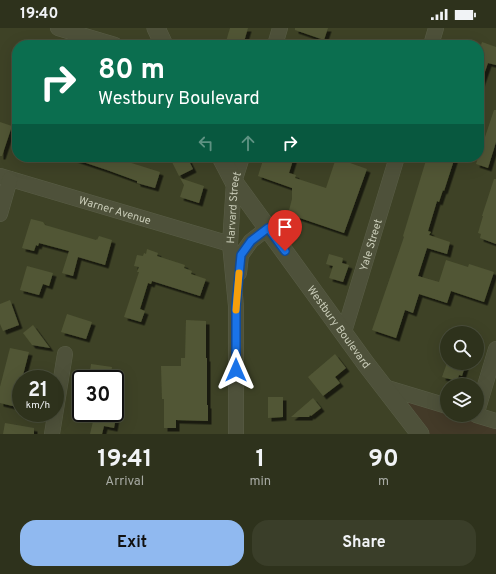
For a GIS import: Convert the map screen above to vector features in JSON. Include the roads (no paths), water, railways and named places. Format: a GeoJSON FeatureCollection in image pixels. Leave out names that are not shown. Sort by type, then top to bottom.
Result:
{"type":"FeatureCollection","features":[{"type":"Feature","properties":{"kind":"street"},"geometry":{"type":"LineString","coordinates":[[58,28],[98,40]]}},
{"type":"Feature","properties":{"kind":"street"},"geometry":{"type":"LineString","coordinates":[[156,28],[162,40]]}},
{"type":"Feature","properties":{"kind":"street"},"geometry":{"type":"LineString","coordinates":[[276,40],[280,28]]}},
{"type":"Feature","properties":{"kind":"street"},"geometry":{"type":"LineString","coordinates":[[432,40],[436,28]]}},
{"type":"Feature","properties":{"kind":"street","name":"Westbury Boulevard"},"geometry":{"type":"LineString","coordinates":[[224,162],[234,182],[420,434]]}},
{"type":"Feature","properties":{"kind":"street","name":"Harvard Street"},"geometry":{"type":"LineString","coordinates":[[236,434],[236,306],[230,244],[234,182],[240,162]]}},
{"type":"Feature","properties":{"kind":"street","name":"Yale Street"},"geometry":{"type":"LineString","coordinates":[[344,332],[395,162]]}},
{"type":"Feature","properties":{"kind":"street"},"geometry":{"type":"LineString","coordinates":[[0,214],[5,178]]}},
{"type":"Feature","properties":{"kind":"street","name":"Warner Avenue"},"geometry":{"type":"LineString","coordinates":[[5,178],[230,244]]}},
{"type":"Feature","properties":{"kind":"street","name":"Harvard Street"},"geometry":{"type":"LineString","coordinates":[[236,306],[241,255],[251,241],[268,228]]}},
{"type":"Feature","properties":{"kind":"street"},"geometry":{"type":"LineString","coordinates":[[484,390],[496,349]]}},
{"type":"Feature","properties":{"kind":"street"},"geometry":{"type":"LineString","coordinates":[[52,434],[65,354]]}},
{"type":"Feature","properties":{"kind":"street"},"geometry":{"type":"LineString","coordinates":[[384,387],[440,404]]}},
{"type":"Feature","properties":{"kind":"street"},"geometry":{"type":"LineString","coordinates":[[484,417],[496,421]]}}]}
